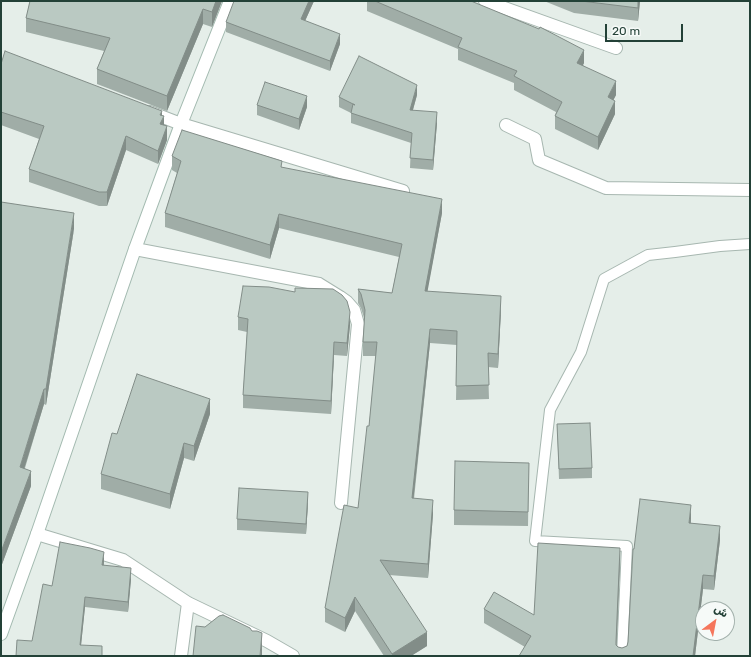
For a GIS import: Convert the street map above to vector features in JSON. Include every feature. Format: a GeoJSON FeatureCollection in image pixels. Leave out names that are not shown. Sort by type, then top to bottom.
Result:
{"type":"FeatureCollection","features":[{"type":"Feature","properties":{"kind":"street"},"geometry":{"type":"LineString","coordinates":[[1,634],[135,249],[181,124],[230,1]]}},
{"type":"Feature","properties":{"kind":"street"},"geometry":{"type":"LineString","coordinates":[[485,1],[616,48]]}},
{"type":"Feature","properties":{"kind":"street"},"geometry":{"type":"LineString","coordinates":[[138,107],[181,124],[403,192]]}},
{"type":"Feature","properties":{"kind":"street"},"geometry":{"type":"LineString","coordinates":[[506,125],[535,139],[539,160],[606,188],[750,190]]}},
{"type":"Feature","properties":{"kind":"street"},"geometry":{"type":"LineString","coordinates":[[135,249],[319,284],[347,302],[354,310],[358,324],[341,503]]}},
{"type":"Feature","properties":{"kind":"street"},"geometry":{"type":"LineString","coordinates":[[37,534],[123,560],[188,604],[266,641],[293,656]]}},
{"type":"Feature","properties":{"kind":"street"},"geometry":{"type":"LineString","coordinates":[[181,656],[188,604]]}},
{"type":"Feature","properties":{"kind":"lane"},"geometry":{"type":"LineString","coordinates":[[622,656],[627,546],[535,541],[550,410],[581,352],[604,279],[648,255],[720,246],[750,244]]}},
{"type":"Feature","properties":{"kind":"building"},"geometry":{"type":"Polygon","coordinates":[[[30,1],[216,1],[212,12],[203,9],[167,96],[97,69],[110,38],[26,18],[30,1]]]}},
{"type":"Feature","properties":{"kind":"building"},"geometry":{"type":"Polygon","coordinates":[[[234,1],[309,1],[301,19],[340,34],[330,61],[226,22],[234,1]]]}},
{"type":"Feature","properties":{"kind":"building"},"geometry":{"type":"Polygon","coordinates":[[[375,1],[471,1],[539,29],[540,27],[584,50],[577,63],[616,81],[608,97],[615,101],[598,137],[555,116],[562,102],[514,76],[517,71],[458,47],[462,38],[375,1]]]}},
{"type":"Feature","properties":{"kind":"building"},"geometry":{"type":"Polygon","coordinates":[[[581,1],[638,1],[638,8],[581,1]]]}},
{"type":"Feature","properties":{"kind":"building"},"geometry":{"type":"Polygon","coordinates":[[[5,51],[162,111],[160,115],[164,116],[160,124],[167,126],[158,151],[126,136],[107,192],[99,192],[29,169],[44,126],[1,112],[1,64],[5,51]]]}},
{"type":"Feature","properties":{"kind":"building"},"geometry":{"type":"Polygon","coordinates":[[[359,56],[417,85],[410,110],[437,112],[433,160],[410,158],[412,133],[351,113],[353,104],[339,97],[359,56]]]}},
{"type":"Feature","properties":{"kind":"building"},"geometry":{"type":"Polygon","coordinates":[[[265,82],[307,96],[299,119],[257,105],[265,82]]]}},
{"type":"Feature","properties":{"kind":"building"},"geometry":{"type":"Polygon","coordinates":[[[182,130],[282,161],[281,167],[442,199],[425,291],[501,296],[498,354],[488,353],[489,385],[456,386],[457,331],[430,329],[412,498],[433,500],[428,564],[380,560],[427,632],[392,654],[355,597],[345,618],[325,608],[344,505],[358,508],[367,426],[369,426],[377,342],[363,342],[365,310],[361,294],[358,289],[392,293],[402,244],[279,214],[270,245],[165,213],[181,161],[172,156],[182,130]]]}},
{"type":"Feature","properties":{"kind":"building"},"geometry":{"type":"Polygon","coordinates":[[[1,202],[74,213],[46,389],[44,389],[20,467],[31,471],[1,552],[1,202]]]}},
{"type":"Feature","properties":{"kind":"building"},"geometry":{"type":"Polygon","coordinates":[[[243,286],[269,287],[295,292],[295,288],[333,289],[342,295],[347,301],[350,312],[347,343],[334,342],[331,401],[243,395],[248,319],[238,317],[243,286]]]}},
{"type":"Feature","properties":{"kind":"building"},"geometry":{"type":"Polygon","coordinates":[[[137,374],[210,399],[194,446],[184,443],[170,494],[101,474],[112,433],[117,434],[137,374]]]}},
{"type":"Feature","properties":{"kind":"building"},"geometry":{"type":"Polygon","coordinates":[[[590,423],[592,468],[559,469],[557,424],[590,423]]]}},
{"type":"Feature","properties":{"kind":"building"},"geometry":{"type":"Polygon","coordinates":[[[455,461],[529,463],[528,512],[454,510],[455,461]]]}},
{"type":"Feature","properties":{"kind":"building"},"geometry":{"type":"Polygon","coordinates":[[[239,488],[308,492],[306,524],[237,519],[239,488]]]}},
{"type":"Feature","properties":{"kind":"building"},"geometry":{"type":"Polygon","coordinates":[[[640,499],[691,505],[689,523],[720,526],[714,576],[703,575],[700,601],[695,601],[695,640],[693,656],[519,656],[531,636],[484,609],[494,592],[534,615],[538,543],[620,548],[616,645],[622,648],[627,646],[634,549],[640,499]]]}},
{"type":"Feature","properties":{"kind":"building"},"geometry":{"type":"Polygon","coordinates":[[[60,542],[104,552],[102,565],[131,568],[128,602],[85,597],[80,645],[102,646],[102,656],[16,656],[17,640],[32,641],[43,584],[52,586],[60,542]]]}},
{"type":"Feature","properties":{"kind":"building"},"geometry":{"type":"Polygon","coordinates":[[[223,615],[250,628],[252,631],[262,633],[260,656],[193,656],[196,626],[205,627],[219,616],[223,615]]]}}]}
